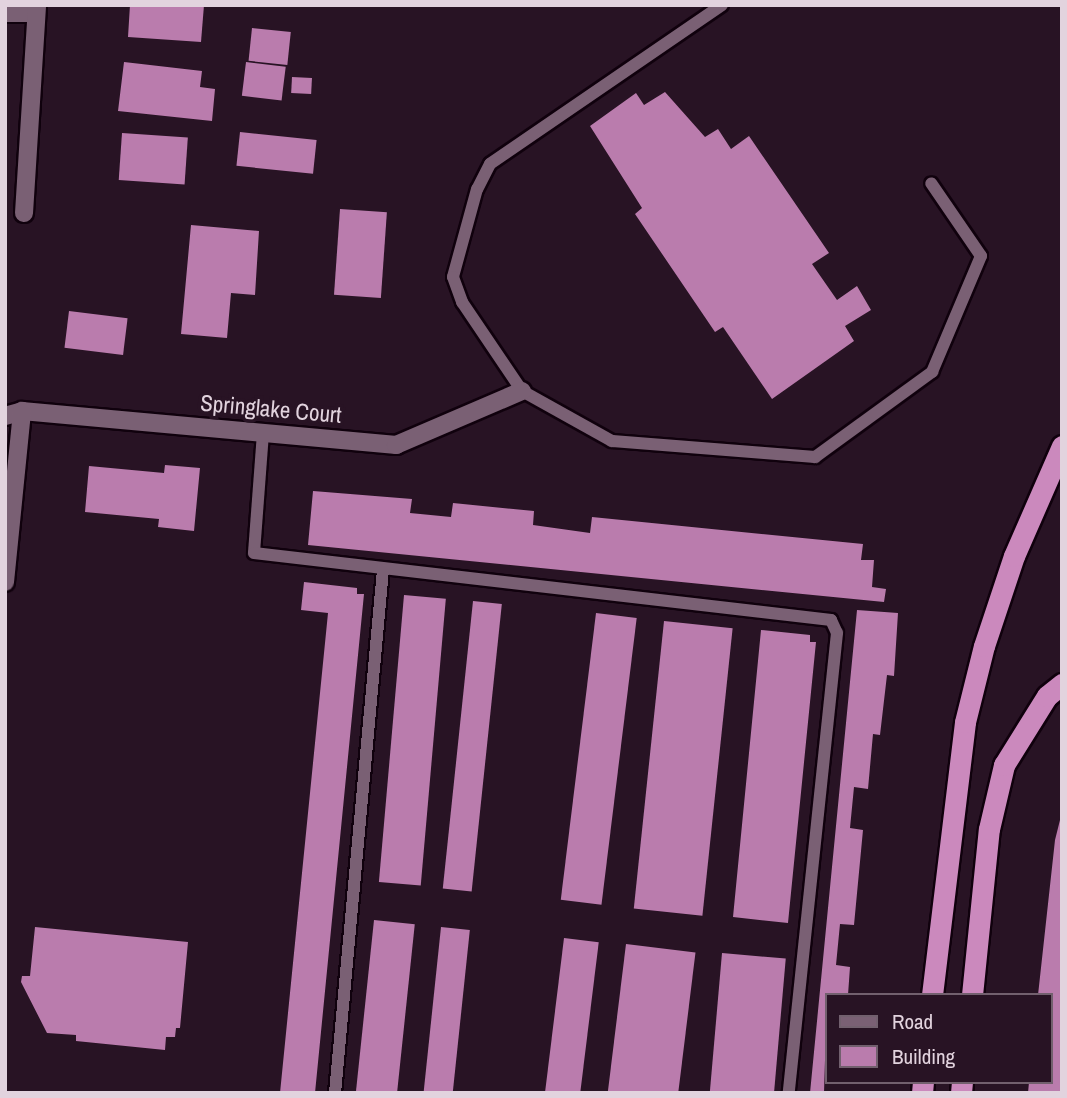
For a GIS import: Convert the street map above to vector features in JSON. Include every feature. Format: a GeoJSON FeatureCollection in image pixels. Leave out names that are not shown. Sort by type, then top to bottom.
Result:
{"type":"FeatureCollection","features":[{"type":"Feature","properties":{"kind":"highway"},"geometry":{"type":"LineString","coordinates":[[932,993],[965,722],[985,646],[1014,556],[1062,446]]}},
{"type":"Feature","properties":{"kind":"highway"},"geometry":{"type":"LineString","coordinates":[[972,993],[989,829],[1004,765],[1047,696],[1062,684]]}},
{"type":"Feature","properties":{"kind":"street"},"geometry":{"type":"LineString","coordinates":[[5,13],[37,9],[23,213]]}},
{"type":"Feature","properties":{"kind":"street","name":"Springlake Court"},"geometry":{"type":"LineString","coordinates":[[14,414],[396,445],[522,391]]}},
{"type":"Feature","properties":{"kind":"street"},"geometry":{"type":"LineString","coordinates":[[5,582],[14,414]]}},
{"type":"Feature","properties":{"kind":"lane"},"geometry":{"type":"LineString","coordinates":[[722,5],[490,164],[477,190],[453,276],[462,302],[522,391],[612,441],[814,457],[932,372],[981,256],[931,183]]}},
{"type":"Feature","properties":{"kind":"lane"},"geometry":{"type":"LineString","coordinates":[[263,433],[254,553],[831,620],[837,633],[789,1093]]}},
{"type":"Feature","properties":{"kind":"lane"},"geometry":{"type":"LineString","coordinates":[[335,1093],[383,570]]}},
{"type":"Feature","properties":{"kind":"building"},"geometry":{"type":"Polygon","coordinates":[[[130,5],[204,5],[201,42],[128,37],[130,5]]]}},
{"type":"Feature","properties":{"kind":"building"},"geometry":{"type":"Polygon","coordinates":[[[252,28],[291,32],[287,65],[249,61],[252,28]]]}},
{"type":"Feature","properties":{"kind":"building"},"geometry":{"type":"Polygon","coordinates":[[[124,62],[202,71],[200,87],[215,89],[212,121],[118,111],[124,62]]]}},
{"type":"Feature","properties":{"kind":"building"},"geometry":{"type":"Polygon","coordinates":[[[246,62],[286,67],[282,101],[242,96],[246,62]]]}},
{"type":"Feature","properties":{"kind":"building"},"geometry":{"type":"Polygon","coordinates":[[[292,77],[312,78],[311,94],[291,93],[292,77]]]}},
{"type":"Feature","properties":{"kind":"building"},"geometry":{"type":"Polygon","coordinates":[[[665,92],[705,137],[718,129],[731,149],[749,136],[829,253],[812,264],[837,300],[857,286],[871,310],[845,326],[854,341],[772,399],[723,327],[715,332],[635,214],[642,208],[590,126],[636,93],[644,105],[665,92]]]}},
{"type":"Feature","properties":{"kind":"building"},"geometry":{"type":"Polygon","coordinates":[[[240,132],[317,140],[313,174],[236,166],[240,132]]]}},
{"type":"Feature","properties":{"kind":"building"},"geometry":{"type":"Polygon","coordinates":[[[122,133],[188,138],[185,184],[119,180],[122,133]]]}},
{"type":"Feature","properties":{"kind":"building"},"geometry":{"type":"Polygon","coordinates":[[[340,209],[387,212],[381,298],[334,295],[340,209]]]}},
{"type":"Feature","properties":{"kind":"building"},"geometry":{"type":"Polygon","coordinates":[[[191,225],[259,231],[255,295],[231,293],[227,338],[181,334],[191,225]]]}},
{"type":"Feature","properties":{"kind":"building"},"geometry":{"type":"Polygon","coordinates":[[[69,311],[128,318],[123,355],[64,348],[69,311]]]}},
{"type":"Feature","properties":{"kind":"building"},"geometry":{"type":"Polygon","coordinates":[[[165,465],[200,468],[194,531],[158,527],[159,519],[85,512],[89,466],[164,473],[165,465]]]}},
{"type":"Feature","properties":{"kind":"building"},"geometry":{"type":"Polygon","coordinates":[[[313,491],[412,499],[410,513],[451,517],[453,503],[534,511],[533,525],[590,533],[592,517],[863,544],[861,560],[874,560],[872,587],[886,589],[884,602],[308,545],[313,491]]]}},
{"type":"Feature","properties":{"kind":"building"},"geometry":{"type":"Polygon","coordinates":[[[304,582],[357,588],[357,594],[364,594],[315,1093],[280,1093],[328,613],[301,610],[304,582]]]}},
{"type":"Feature","properties":{"kind":"building"},"geometry":{"type":"Polygon","coordinates":[[[404,595],[446,599],[421,886],[379,882],[404,595]]]}},
{"type":"Feature","properties":{"kind":"building"},"geometry":{"type":"Polygon","coordinates":[[[473,601],[502,604],[472,891],[443,888],[473,601]]]}},
{"type":"Feature","properties":{"kind":"building"},"geometry":{"type":"Polygon","coordinates":[[[857,610],[898,613],[894,676],[887,675],[880,735],[873,734],[868,789],[854,787],[850,828],[863,830],[854,925],[840,924],[836,965],[850,967],[848,993],[825,993],[824,1093],[810,1093],[857,610]]]}},
{"type":"Feature","properties":{"kind":"building"},"geometry":{"type":"Polygon","coordinates":[[[596,613],[637,618],[601,905],[561,900],[596,613]]]}},
{"type":"Feature","properties":{"kind":"building"},"geometry":{"type":"Polygon","coordinates":[[[664,621],[733,628],[702,916],[634,908],[664,621]]]}},
{"type":"Feature","properties":{"kind":"building"},"geometry":{"type":"Polygon","coordinates":[[[761,630],[810,635],[810,642],[816,642],[788,923],[733,917],[761,630]]]}},
{"type":"Feature","properties":{"kind":"building"},"geometry":{"type":"Polygon","coordinates":[[[1062,812],[1062,1093],[1028,1093],[1029,1084],[1053,1084],[1053,993],[1038,993],[1055,840],[1062,812]]]}},
{"type":"Feature","properties":{"kind":"building"},"geometry":{"type":"Polygon","coordinates":[[[374,920],[415,924],[397,1093],[356,1093],[374,920]]]}},
{"type":"Feature","properties":{"kind":"building"},"geometry":{"type":"Polygon","coordinates":[[[35,927],[188,942],[180,1028],[176,1028],[175,1037],[166,1037],[165,1050],[76,1041],[76,1035],[47,1033],[21,982],[22,976],[30,976],[35,927]]]}},
{"type":"Feature","properties":{"kind":"building"},"geometry":{"type":"Polygon","coordinates":[[[441,927],[470,930],[453,1093],[424,1093],[441,927]]]}},
{"type":"Feature","properties":{"kind":"building"},"geometry":{"type":"Polygon","coordinates":[[[564,938],[599,942],[580,1093],[545,1093],[564,938]]]}},
{"type":"Feature","properties":{"kind":"building"},"geometry":{"type":"Polygon","coordinates":[[[626,944],[695,953],[678,1093],[608,1093],[626,944]]]}},
{"type":"Feature","properties":{"kind":"building"},"geometry":{"type":"Polygon","coordinates":[[[722,953],[786,959],[774,1093],[710,1093],[722,953]]]}}]}
